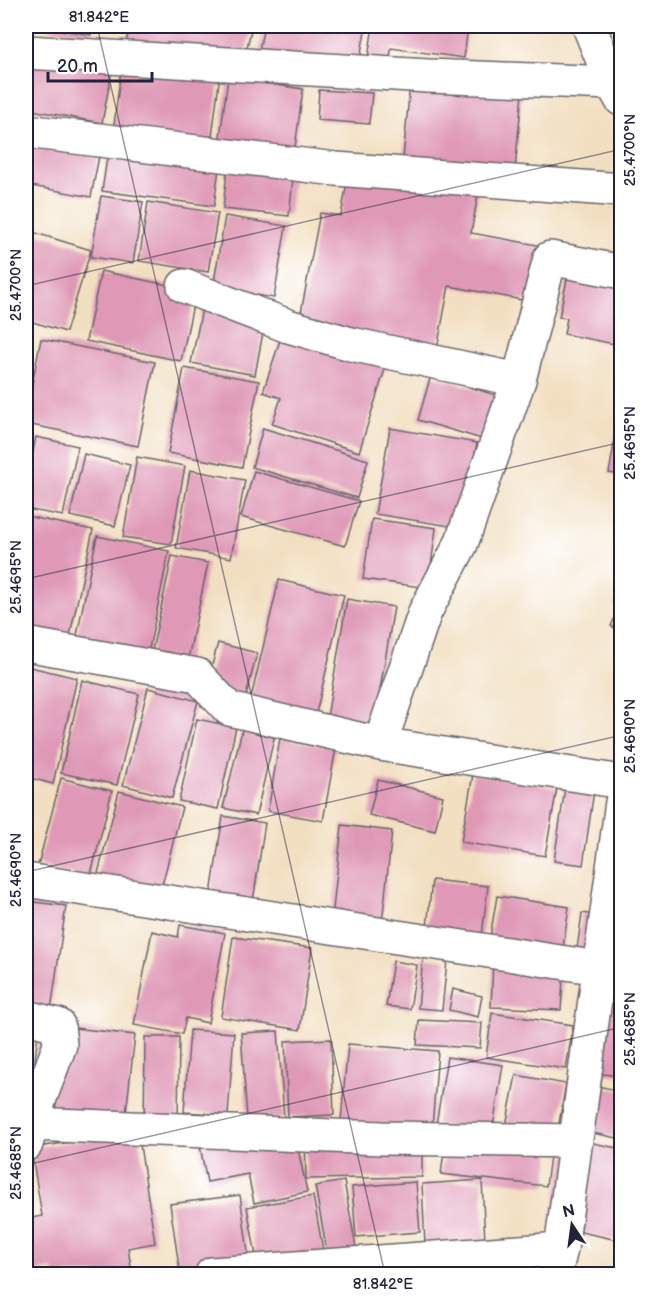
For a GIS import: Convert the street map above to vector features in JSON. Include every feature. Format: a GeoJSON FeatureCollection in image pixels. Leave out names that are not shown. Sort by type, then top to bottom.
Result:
{"type":"FeatureCollection","features":[{"type":"Feature","properties":{"kind":"street"},"geometry":{"type":"LineString","coordinates":[[26,52],[429,76],[617,92],[589,26]]}},
{"type":"Feature","properties":{"kind":"street"},"geometry":{"type":"LineString","coordinates":[[26,131],[336,169],[621,190]]}},
{"type":"Feature","properties":{"kind":"street"},"geometry":{"type":"LineString","coordinates":[[380,744],[425,612],[461,544],[519,380],[550,258],[621,272]]}},
{"type":"Feature","properties":{"kind":"street"},"geometry":{"type":"LineString","coordinates":[[184,286],[288,326],[341,341],[519,380]]}},
{"type":"Feature","properties":{"kind":"street"},"geometry":{"type":"LineString","coordinates":[[26,645],[197,675],[229,709],[380,744],[621,782]]}},
{"type":"Feature","properties":{"kind":"street"},"geometry":{"type":"LineString","coordinates":[[212,1275],[558,1262],[621,802]]}},
{"type":"Feature","properties":{"kind":"street"},"geometry":{"type":"LineString","coordinates":[[26,880],[599,968]]}},
{"type":"Feature","properties":{"kind":"street"},"geometry":{"type":"LineString","coordinates":[[26,1017],[58,1024],[60,1045],[28,1134],[575,1141]]}},
{"type":"Feature","properties":{"kind":"building"},"geometry":{"type":"Polygon","coordinates":[[[35,26],[92,26],[91,35],[35,26]]]}},
{"type":"Feature","properties":{"kind":"building"},"geometry":{"type":"Polygon","coordinates":[[[130,26],[252,26],[241,73],[125,46],[130,26]]]}},
{"type":"Feature","properties":{"kind":"building"},"geometry":{"type":"Polygon","coordinates":[[[264,26],[366,26],[356,79],[257,60],[264,26]]]}},
{"type":"Feature","properties":{"kind":"building"},"geometry":{"type":"Polygon","coordinates":[[[373,26],[468,26],[464,58],[391,48],[390,62],[368,58],[373,26]]]}},
{"type":"Feature","properties":{"kind":"building"},"geometry":{"type":"Polygon","coordinates":[[[26,54],[112,70],[102,123],[26,109],[26,54]]]}},
{"type":"Feature","properties":{"kind":"building"},"geometry":{"type":"Polygon","coordinates":[[[122,62],[220,74],[211,145],[113,133],[122,62]]]}},
{"type":"Feature","properties":{"kind":"building"},"geometry":{"type":"Polygon","coordinates":[[[228,78],[303,89],[294,155],[219,144],[228,78]]]}},
{"type":"Feature","properties":{"kind":"building"},"geometry":{"type":"Polygon","coordinates":[[[410,84],[522,94],[515,170],[403,159],[410,84]]]}},
{"type":"Feature","properties":{"kind":"building"},"geometry":{"type":"Polygon","coordinates":[[[319,90],[372,93],[369,124],[317,120],[319,90]]]}},
{"type":"Feature","properties":{"kind":"building"},"geometry":{"type":"Polygon","coordinates":[[[26,122],[103,136],[91,197],[26,185],[26,122]]]}},
{"type":"Feature","properties":{"kind":"building"},"geometry":{"type":"Polygon","coordinates":[[[110,138],[221,153],[214,206],[102,191],[110,138]]]}},
{"type":"Feature","properties":{"kind":"building"},"geometry":{"type":"Polygon","coordinates":[[[229,153],[295,160],[289,216],[223,209],[229,153]]]}},
{"type":"Feature","properties":{"kind":"building"},"geometry":{"type":"Polygon","coordinates":[[[352,155],[481,179],[471,233],[543,246],[533,302],[449,286],[436,354],[299,323],[320,213],[341,216],[352,155]]]}},
{"type":"Feature","properties":{"kind":"building"},"geometry":{"type":"Polygon","coordinates":[[[101,196],[143,202],[133,263],[91,257],[101,196]]]}},
{"type":"Feature","properties":{"kind":"building"},"geometry":{"type":"Polygon","coordinates":[[[148,202],[218,213],[208,272],[139,261],[148,202]]]}},
{"type":"Feature","properties":{"kind":"building"},"geometry":{"type":"Polygon","coordinates":[[[225,216],[286,226],[274,298],[213,288],[225,216]]]}},
{"type":"Feature","properties":{"kind":"building"},"geometry":{"type":"Polygon","coordinates":[[[26,230],[91,250],[66,332],[26,320],[26,230]]]}},
{"type":"Feature","properties":{"kind":"building"},"geometry":{"type":"Polygon","coordinates":[[[569,270],[622,281],[622,336],[619,345],[564,334],[567,318],[559,317],[569,270]]]}},
{"type":"Feature","properties":{"kind":"building"},"geometry":{"type":"Polygon","coordinates":[[[101,271],[196,291],[181,361],[86,341],[101,271]]]}},
{"type":"Feature","properties":{"kind":"building"},"geometry":{"type":"Polygon","coordinates":[[[205,294],[268,306],[255,375],[191,363],[205,294]]]}},
{"type":"Feature","properties":{"kind":"building"},"geometry":{"type":"Polygon","coordinates":[[[283,331],[387,363],[359,452],[272,424],[281,398],[263,392],[283,331]]]}},
{"type":"Feature","properties":{"kind":"building"},"geometry":{"type":"Polygon","coordinates":[[[41,339],[155,362],[138,446],[26,424],[41,339]]]}},
{"type":"Feature","properties":{"kind":"building"},"geometry":{"type":"Polygon","coordinates":[[[184,368],[259,381],[242,467],[168,453],[184,368]]]}},
{"type":"Feature","properties":{"kind":"building"},"geometry":{"type":"Polygon","coordinates":[[[431,375],[495,395],[482,439],[418,420],[431,375]]]}},
{"type":"Feature","properties":{"kind":"building"},"geometry":{"type":"Polygon","coordinates":[[[619,415],[622,416],[622,475],[609,473],[619,415]]]}},
{"type":"Feature","properties":{"kind":"building"},"geometry":{"type":"Polygon","coordinates":[[[263,428],[368,460],[357,498],[252,467],[263,428]]]}},
{"type":"Feature","properties":{"kind":"building"},"geometry":{"type":"Polygon","coordinates":[[[390,428],[477,443],[462,528],[375,514],[390,428]]]}},
{"type":"Feature","properties":{"kind":"building"},"geometry":{"type":"Polygon","coordinates":[[[36,437],[78,446],[63,516],[26,509],[26,487],[36,437]]]}},
{"type":"Feature","properties":{"kind":"building"},"geometry":{"type":"Polygon","coordinates":[[[84,454],[130,465],[115,526],[70,516],[84,454]]]}},
{"type":"Feature","properties":{"kind":"building"},"geometry":{"type":"Polygon","coordinates":[[[137,457],[185,466],[171,544],[123,537],[137,457]]]}},
{"type":"Feature","properties":{"kind":"building"},"geometry":{"type":"Polygon","coordinates":[[[190,470],[245,480],[231,558],[176,548],[190,470]]]}},
{"type":"Feature","properties":{"kind":"building"},"geometry":{"type":"Polygon","coordinates":[[[254,471],[359,501],[345,546],[241,517],[254,471]]]}},
{"type":"Feature","properties":{"kind":"building"},"geometry":{"type":"Polygon","coordinates":[[[26,516],[93,530],[68,644],[26,635],[26,516]]]}},
{"type":"Feature","properties":{"kind":"building"},"geometry":{"type":"Polygon","coordinates":[[[372,519],[436,528],[428,588],[363,579],[372,519]]]}},
{"type":"Feature","properties":{"kind":"building"},"geometry":{"type":"Polygon","coordinates":[[[97,536],[169,551],[146,664],[74,650],[97,536]]]}},
{"type":"Feature","properties":{"kind":"building"},"geometry":{"type":"Polygon","coordinates":[[[172,556],[208,563],[184,678],[148,670],[172,556]]]}},
{"type":"Feature","properties":{"kind":"building"},"geometry":{"type":"Polygon","coordinates":[[[279,580],[344,595],[314,722],[249,706],[279,580]]]}},
{"type":"Feature","properties":{"kind":"building"},"geometry":{"type":"Polygon","coordinates":[[[622,590],[622,631],[611,626],[619,608],[614,606],[622,590]]]}},
{"type":"Feature","properties":{"kind":"building"},"geometry":{"type":"Polygon","coordinates":[[[347,599],[394,607],[372,737],[325,729],[347,599]]]}},
{"type":"Feature","properties":{"kind":"building"},"geometry":{"type":"Polygon","coordinates":[[[218,643],[257,653],[241,716],[201,706],[218,643]]]}},
{"type":"Feature","properties":{"kind":"building"},"geometry":{"type":"Polygon","coordinates":[[[26,666],[77,678],[53,784],[26,777],[26,666]]]}},
{"type":"Feature","properties":{"kind":"building"},"geometry":{"type":"Polygon","coordinates":[[[82,680],[139,694],[117,785],[61,773],[82,680]]]}},
{"type":"Feature","properties":{"kind":"building"},"geometry":{"type":"Polygon","coordinates":[[[148,688],[198,701],[172,798],[123,785],[148,688]]]}},
{"type":"Feature","properties":{"kind":"building"},"geometry":{"type":"Polygon","coordinates":[[[197,719],[236,727],[218,809],[179,801],[197,719]]]}},
{"type":"Feature","properties":{"kind":"building"},"geometry":{"type":"Polygon","coordinates":[[[243,726],[275,734],[256,815],[223,808],[243,726]]]}},
{"type":"Feature","properties":{"kind":"building"},"geometry":{"type":"Polygon","coordinates":[[[280,738],[336,748],[323,821],[268,811],[280,738]]]}},
{"type":"Feature","properties":{"kind":"building"},"geometry":{"type":"Polygon","coordinates":[[[473,774],[557,788],[545,856],[461,842],[473,774]]]}},
{"type":"Feature","properties":{"kind":"building"},"geometry":{"type":"Polygon","coordinates":[[[61,778],[112,791],[90,878],[38,865],[61,778]]]}},
{"type":"Feature","properties":{"kind":"building"},"geometry":{"type":"Polygon","coordinates":[[[378,780],[443,796],[435,831],[369,815],[378,780]]]}},
{"type":"Feature","properties":{"kind":"building"},"geometry":{"type":"Polygon","coordinates":[[[565,787],[594,791],[583,865],[554,861],[565,787]]]}},
{"type":"Feature","properties":{"kind":"building"},"geometry":{"type":"Polygon","coordinates":[[[119,791],[182,807],[157,905],[94,889],[119,791]]]}},
{"type":"Feature","properties":{"kind":"building"},"geometry":{"type":"Polygon","coordinates":[[[223,816],[265,823],[250,921],[208,914],[223,816]]]}},
{"type":"Feature","properties":{"kind":"building"},"geometry":{"type":"Polygon","coordinates":[[[342,825],[392,831],[381,933],[331,928],[342,825]]]}},
{"type":"Feature","properties":{"kind":"building"},"geometry":{"type":"Polygon","coordinates":[[[432,880],[488,886],[481,943],[426,937],[432,880]]]}},
{"type":"Feature","properties":{"kind":"building"},"geometry":{"type":"Polygon","coordinates":[[[497,896],[569,907],[562,955],[489,943],[497,896]]]}},
{"type":"Feature","properties":{"kind":"building"},"geometry":{"type":"Polygon","coordinates":[[[26,901],[66,906],[50,1017],[26,1013],[26,901]]]}},
{"type":"Feature","properties":{"kind":"building"},"geometry":{"type":"Polygon","coordinates":[[[582,913],[622,919],[622,984],[573,978],[582,913]]]}},
{"type":"Feature","properties":{"kind":"building"},"geometry":{"type":"Polygon","coordinates":[[[180,925],[225,933],[208,1023],[186,1018],[182,1034],[134,1025],[152,931],[178,937],[180,925]]]}},
{"type":"Feature","properties":{"kind":"building"},"geometry":{"type":"Polygon","coordinates":[[[233,937],[312,948],[300,1030],[221,1017],[233,937]]]}},
{"type":"Feature","properties":{"kind":"building"},"geometry":{"type":"Polygon","coordinates":[[[423,958],[447,961],[442,1010],[418,1008],[423,958]]]}},
{"type":"Feature","properties":{"kind":"building"},"geometry":{"type":"Polygon","coordinates":[[[493,960],[564,963],[561,1010],[491,1007],[493,960]]]}},
{"type":"Feature","properties":{"kind":"building"},"geometry":{"type":"Polygon","coordinates":[[[393,961],[417,965],[410,1009],[386,1006],[393,961]]]}},
{"type":"Feature","properties":{"kind":"building"},"geometry":{"type":"Polygon","coordinates":[[[453,989],[482,996],[478,1017],[449,1010],[453,989]]]}},
{"type":"Feature","properties":{"kind":"building"},"geometry":{"type":"Polygon","coordinates":[[[591,1004],[622,1008],[622,1076],[582,1072],[591,1004]]]}},
{"type":"Feature","properties":{"kind":"building"},"geometry":{"type":"Polygon","coordinates":[[[492,1013],[573,1025],[566,1069],[486,1057],[492,1013]]]}},
{"type":"Feature","properties":{"kind":"building"},"geometry":{"type":"Polygon","coordinates":[[[419,1020],[482,1023],[480,1048],[417,1045],[419,1020]]]}},
{"type":"Feature","properties":{"kind":"building"},"geometry":{"type":"Polygon","coordinates":[[[39,1024],[135,1035],[124,1131],[28,1120],[39,1024]]]}},
{"type":"Feature","properties":{"kind":"building"},"geometry":{"type":"Polygon","coordinates":[[[190,1030],[234,1033],[228,1115],[184,1112],[190,1030]]]}},
{"type":"Feature","properties":{"kind":"building"},"geometry":{"type":"Polygon","coordinates":[[[278,1031],[284,1118],[247,1120],[241,1033],[278,1031]]]}},
{"type":"Feature","properties":{"kind":"building"},"geometry":{"type":"Polygon","coordinates":[[[145,1037],[179,1037],[178,1126],[144,1126],[145,1037]]]}},
{"type":"Feature","properties":{"kind":"building"},"geometry":{"type":"Polygon","coordinates":[[[331,1039],[334,1115],[288,1117],[285,1041],[331,1039]]]}},
{"type":"Feature","properties":{"kind":"building"},"geometry":{"type":"Polygon","coordinates":[[[348,1044],[438,1051],[432,1128],[341,1121],[348,1044]]]}},
{"type":"Feature","properties":{"kind":"building"},"geometry":{"type":"Polygon","coordinates":[[[447,1057],[503,1065],[492,1133],[436,1125],[447,1057]]]}},
{"type":"Feature","properties":{"kind":"building"},"geometry":{"type":"Polygon","coordinates":[[[516,1075],[566,1084],[556,1140],[505,1131],[516,1075]]]}},
{"type":"Feature","properties":{"kind":"building"},"geometry":{"type":"Polygon","coordinates":[[[582,1083],[622,1091],[622,1139],[573,1129],[582,1083]]]}},
{"type":"Feature","properties":{"kind":"building"},"geometry":{"type":"Polygon","coordinates":[[[293,1124],[307,1192],[254,1203],[248,1174],[207,1182],[199,1141],[293,1124]]]}},
{"type":"Feature","properties":{"kind":"building"},"geometry":{"type":"Polygon","coordinates":[[[422,1131],[422,1177],[306,1179],[305,1132],[422,1131]]]}},
{"type":"Feature","properties":{"kind":"building"},"geometry":{"type":"Polygon","coordinates":[[[138,1132],[155,1243],[128,1248],[132,1274],[53,1274],[53,1269],[26,1273],[26,1219],[42,1216],[31,1148],[138,1132]]]}},
{"type":"Feature","properties":{"kind":"building"},"geometry":{"type":"Polygon","coordinates":[[[446,1136],[551,1148],[546,1186],[441,1174],[446,1136]]]}},
{"type":"Feature","properties":{"kind":"building"},"geometry":{"type":"Polygon","coordinates":[[[569,1138],[622,1149],[622,1241],[549,1225],[569,1138]]]}},
{"type":"Feature","properties":{"kind":"building"},"geometry":{"type":"Polygon","coordinates":[[[482,1180],[485,1242],[425,1245],[422,1184],[482,1180]]]}},
{"type":"Feature","properties":{"kind":"building"},"geometry":{"type":"Polygon","coordinates":[[[344,1181],[357,1253],[328,1258],[315,1186],[344,1181]]]}},
{"type":"Feature","properties":{"kind":"building"},"geometry":{"type":"Polygon","coordinates":[[[416,1182],[420,1232],[356,1237],[352,1187],[416,1182]]]}},
{"type":"Feature","properties":{"kind":"building"},"geometry":{"type":"Polygon","coordinates":[[[240,1195],[251,1274],[180,1274],[170,1204],[240,1195]]]}},
{"type":"Feature","properties":{"kind":"building"},"geometry":{"type":"Polygon","coordinates":[[[313,1196],[324,1255],[258,1267],[247,1207],[313,1196]]]}},
{"type":"Feature","properties":{"kind":"building"},"geometry":{"type":"Polygon","coordinates":[[[468,1264],[525,1266],[524,1274],[468,1274],[468,1264]]]}}]}
